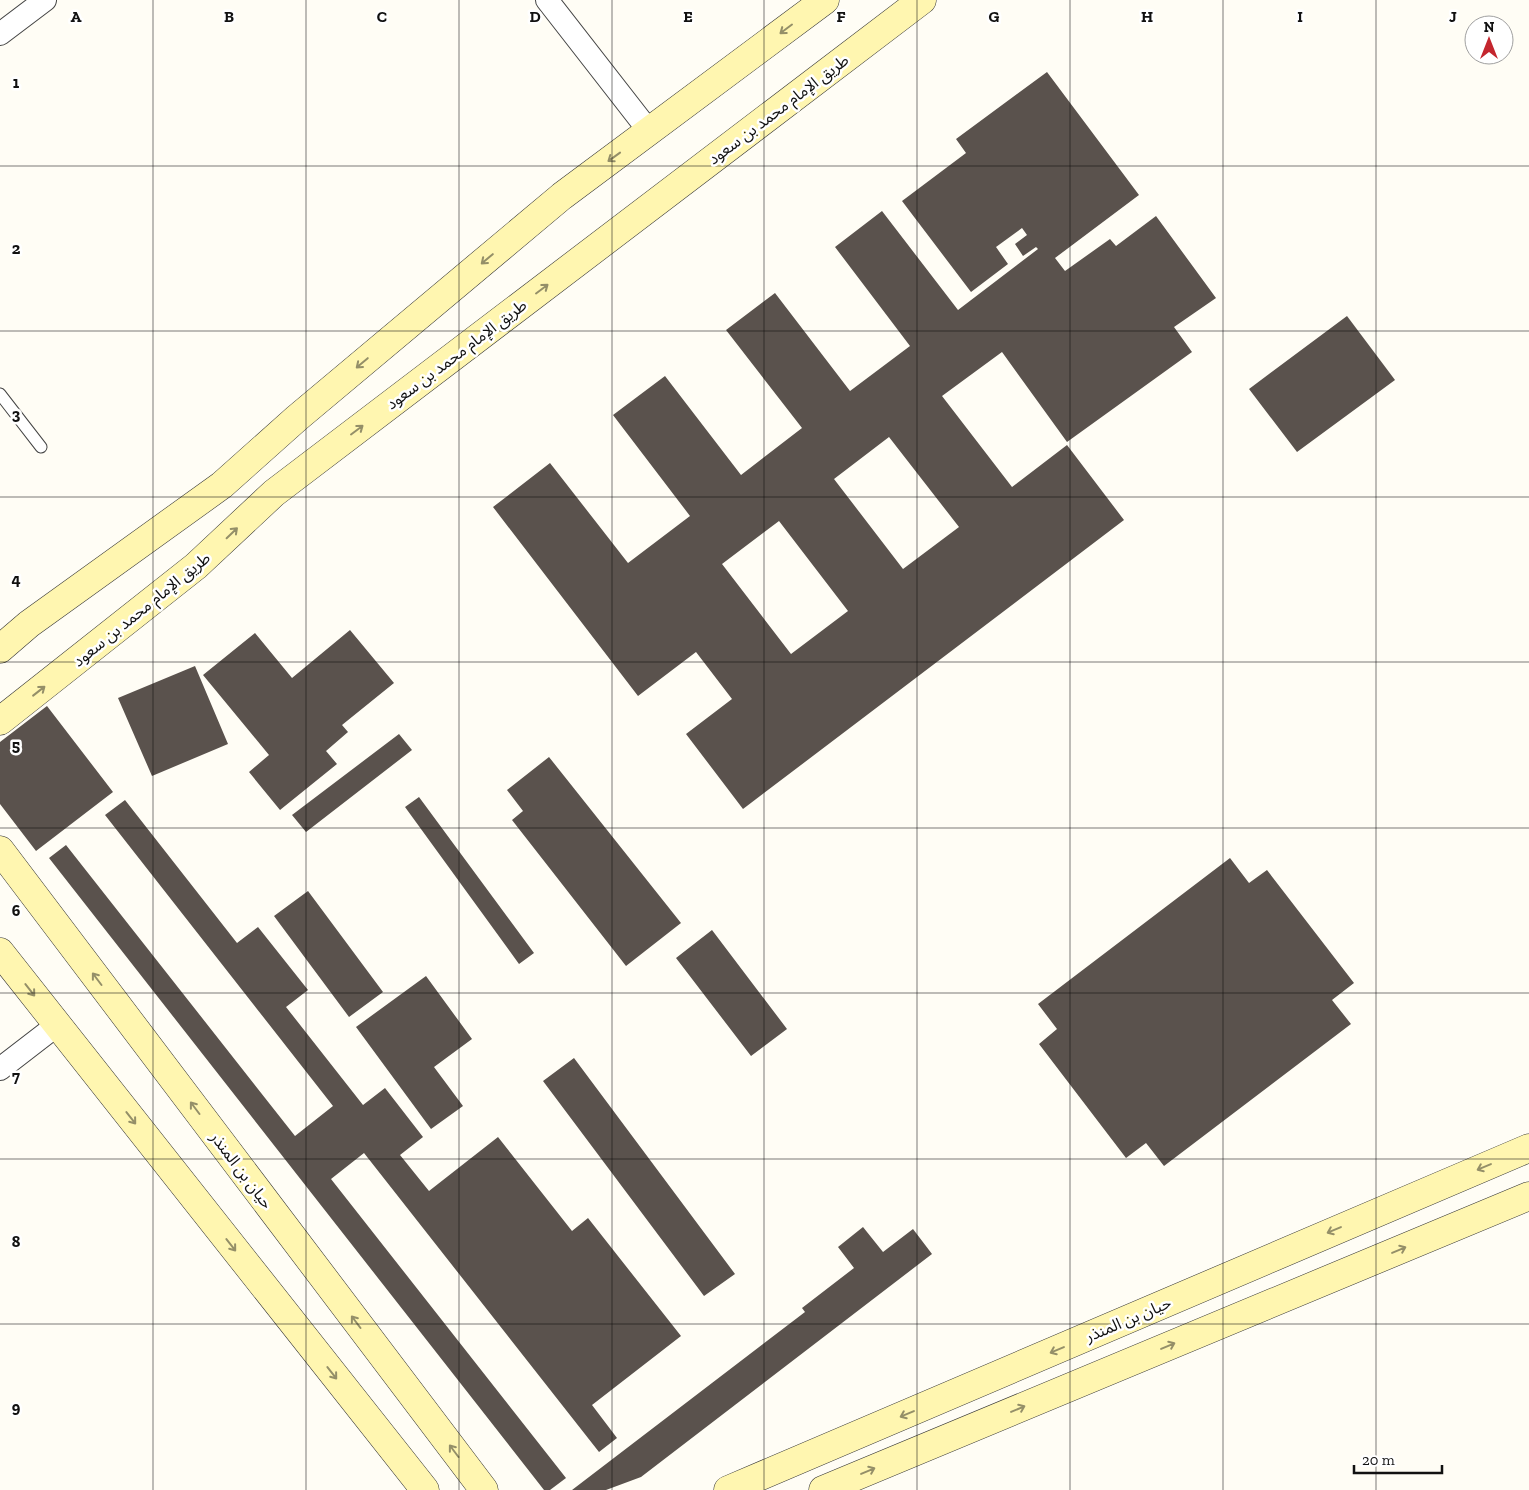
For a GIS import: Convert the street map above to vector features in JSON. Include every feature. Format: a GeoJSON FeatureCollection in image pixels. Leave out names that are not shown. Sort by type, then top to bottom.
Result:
{"type":"FeatureCollection","features":[{"type":"Feature","properties":{"kind":"street"},"geometry":{"type":"LineString","coordinates":[[0,34],[45,0]]}},
{"type":"Feature","properties":{"kind":"street"},"geometry":{"type":"LineString","coordinates":[[548,0],[648,132]]}},
{"type":"Feature","properties":{"kind":"street"},"geometry":{"type":"LineString","coordinates":[[0,649],[29,624],[222,485],[297,418],[562,196],[826,0]]}},
{"type":"Feature","properties":{"kind":"street","name":"طريق الإمام محمد بن سعود"},"geometry":{"type":"LineString","coordinates":[[0,721],[196,566],[274,492],[922,0]]}},
{"type":"Feature","properties":{"kind":"street","name":"حيان بن المنذر"},"geometry":{"type":"LineString","coordinates":[[0,850],[484,1490]]}},
{"type":"Feature","properties":{"kind":"street"},"geometry":{"type":"LineString","coordinates":[[0,952],[424,1490]]}},
{"type":"Feature","properties":{"kind":"street"},"geometry":{"type":"LineString","coordinates":[[0,1069],[57,1025]]}},
{"type":"Feature","properties":{"kind":"street","name":"حيان بن المنذر"},"geometry":{"type":"LineString","coordinates":[[728,1490],[1529,1148]]}},
{"type":"Feature","properties":{"kind":"street"},"geometry":{"type":"LineString","coordinates":[[823,1490],[1529,1196]]}},
{"type":"Feature","properties":{"kind":"lane"},"geometry":{"type":"LineString","coordinates":[[0,394],[41,447]]}},
{"type":"Feature","properties":{"kind":"building"},"geometry":{"type":"Polygon","coordinates":[[[1047,72],[1139,195],[1055,258],[1065,271],[1110,239],[1116,246],[1156,216],[1216,298],[1174,327],[1192,352],[1067,442],[1002,352],[942,396],[1012,487],[1067,445],[1124,520],[743,809],[686,734],[732,699],[696,652],[638,696],[493,507],[550,463],[628,563],[690,516],[613,415],[665,376],[741,475],[802,428],[726,330],[775,293],[850,391],[910,346],[835,247],[882,211],[958,310],[1038,249],[1036,247],[1023,256],[1015,244],[1027,235],[1022,228],[996,247],[1008,264],[971,292],[902,201],[966,153],[956,139],[1047,72]],[[889,437],[834,479],[903,569],[959,527],[889,437]],[[779,521],[722,564],[791,654],[848,611],[779,521]]]}},
{"type":"Feature","properties":{"kind":"building"},"geometry":{"type":"Polygon","coordinates":[[[1347,316],[1395,380],[1297,452],[1249,389],[1347,316]]]}},
{"type":"Feature","properties":{"kind":"building"},"geometry":{"type":"Polygon","coordinates":[[[350,630],[394,683],[342,725],[348,732],[326,751],[337,764],[280,810],[249,772],[269,755],[203,675],[255,633],[292,678],[350,630]]]}},
{"type":"Feature","properties":{"kind":"building"},"geometry":{"type":"Polygon","coordinates":[[[195,666],[228,744],[152,776],[118,698],[195,666]]]}},
{"type":"Feature","properties":{"kind":"building"},"geometry":{"type":"Polygon","coordinates":[[[47,706],[113,792],[36,851],[0,804],[0,742],[47,706]]]}},
{"type":"Feature","properties":{"kind":"building"},"geometry":{"type":"Polygon","coordinates":[[[399,734],[412,750],[306,832],[292,815],[399,734]]]}},
{"type":"Feature","properties":{"kind":"building"},"geometry":{"type":"Polygon","coordinates":[[[549,757],[681,923],[626,966],[512,820],[523,811],[507,790],[549,757]]]}},
{"type":"Feature","properties":{"kind":"building"},"geometry":{"type":"Polygon","coordinates":[[[419,797],[534,953],[519,964],[405,807],[419,797]]]}},
{"type":"Feature","properties":{"kind":"building"},"geometry":{"type":"Polygon","coordinates":[[[125,800],[237,943],[258,927],[308,990],[286,1007],[363,1105],[385,1088],[423,1137],[400,1155],[429,1191],[498,1137],[572,1231],[588,1218],[681,1336],[592,1405],[617,1438],[599,1452],[364,1153],[331,1179],[566,1478],[550,1490],[544,1490],[49,858],[66,845],[295,1136],[333,1106],[105,815],[125,800]]]}},
{"type":"Feature","properties":{"kind":"building"},"geometry":{"type":"Polygon","coordinates":[[[1230,858],[1249,883],[1267,870],[1354,983],[1332,1000],[1351,1024],[1164,1166],[1146,1143],[1126,1158],[1039,1044],[1057,1029],[1038,1004],[1230,858]]]}},
{"type":"Feature","properties":{"kind":"building"},"geometry":{"type":"Polygon","coordinates":[[[308,891],[383,992],[349,1017],[274,916],[308,891]]]}},
{"type":"Feature","properties":{"kind":"building"},"geometry":{"type":"Polygon","coordinates":[[[712,930],[787,1029],[751,1056],[676,958],[712,930]]]}},
{"type":"Feature","properties":{"kind":"building"},"geometry":{"type":"Polygon","coordinates":[[[426,976],[472,1039],[434,1067],[463,1106],[431,1129],[356,1027],[426,976]]]}},
{"type":"Feature","properties":{"kind":"building"},"geometry":{"type":"Polygon","coordinates":[[[574,1058],[735,1274],[704,1296],[543,1081],[574,1058]]]}},
{"type":"Feature","properties":{"kind":"building"},"geometry":{"type":"Polygon","coordinates":[[[863,1227],[883,1252],[913,1229],[932,1254],[641,1477],[606,1490],[572,1490],[805,1312],[802,1308],[854,1268],[838,1247],[863,1227]]]}}]}
